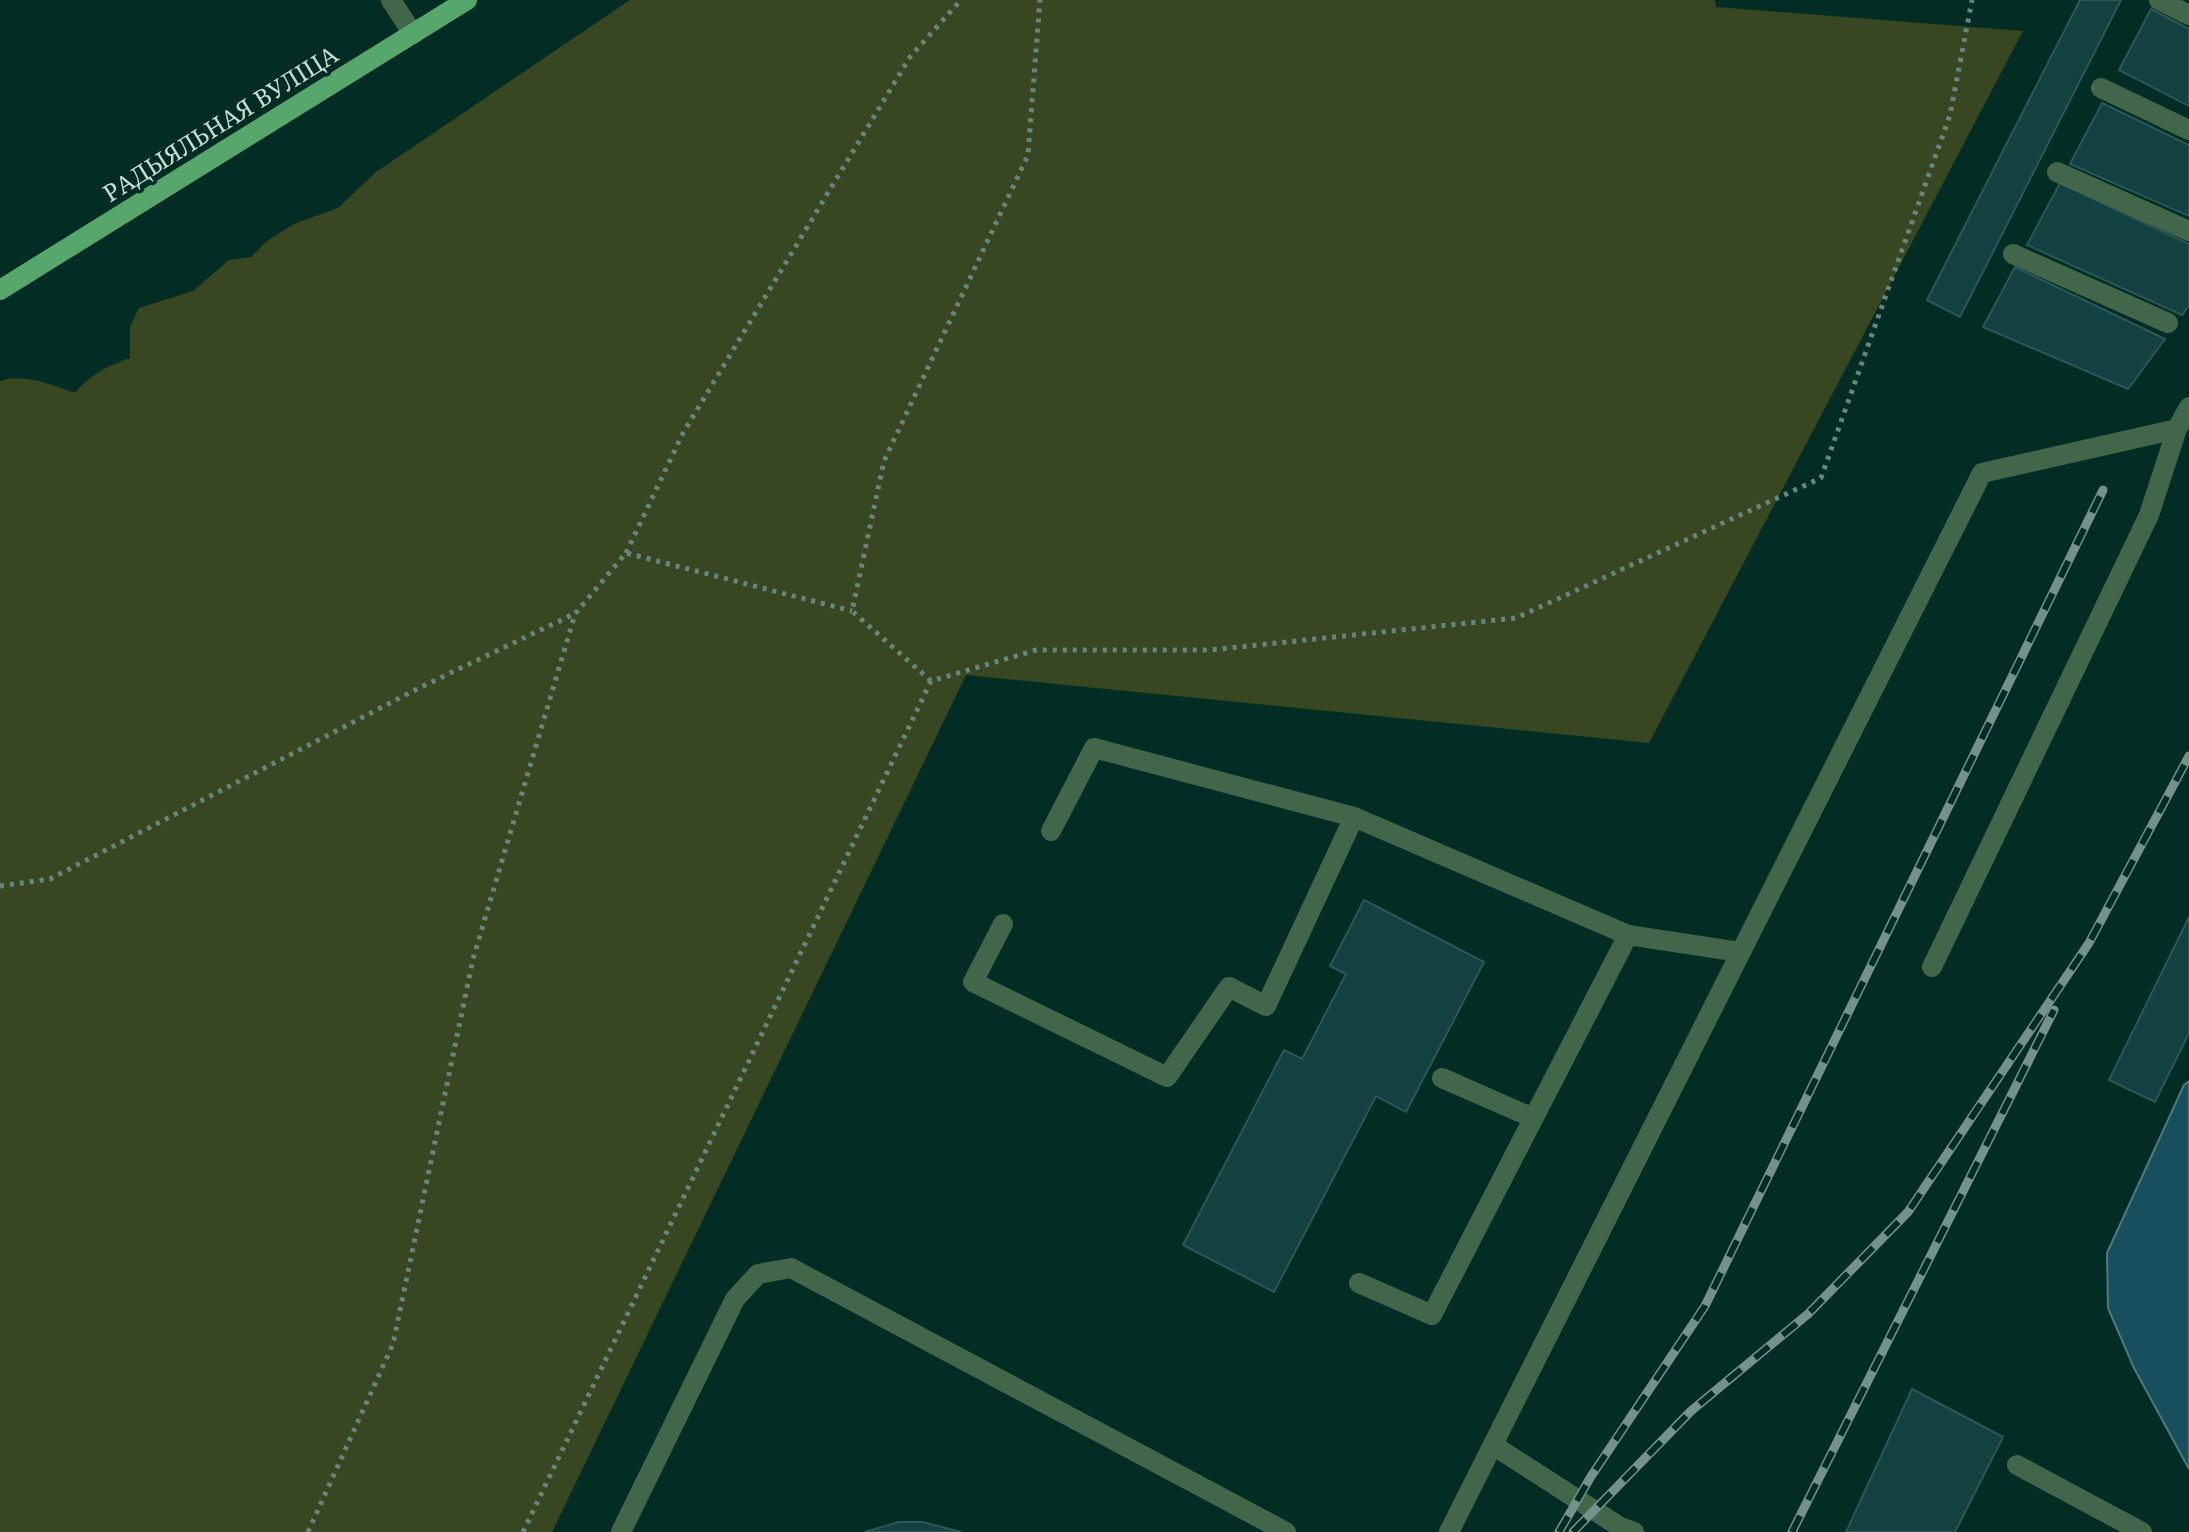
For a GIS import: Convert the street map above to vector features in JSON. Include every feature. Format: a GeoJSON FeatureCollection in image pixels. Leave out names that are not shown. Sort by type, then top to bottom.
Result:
{"type":"FeatureCollection","features":[{"type":"Feature","properties":{"kind":"main road","name":"РАДЫЯЛЬНАЯ ВУЛІЦА"},"geometry":{"type":"LineString","coordinates":[[0,290],[467,0]]}},
{"type":"Feature","properties":{"kind":"lane"},"geometry":{"type":"LineString","coordinates":[[391,0],[413,34]]}},
{"type":"Feature","properties":{"kind":"lane"},"geometry":{"type":"LineString","coordinates":[[2159,0],[2189,15]]}},
{"type":"Feature","properties":{"kind":"lane"},"geometry":{"type":"LineString","coordinates":[[2101,88],[2189,130]]}},
{"type":"Feature","properties":{"kind":"lane"},"geometry":{"type":"LineString","coordinates":[[2057,172],[2189,231]]}},
{"type":"Feature","properties":{"kind":"lane"},"geometry":{"type":"LineString","coordinates":[[2013,254],[2168,323]]}},
{"type":"Feature","properties":{"kind":"lane"},"geometry":{"type":"LineString","coordinates":[[1932,967],[2149,515],[2177,429],[2189,407]]}},
{"type":"Feature","properties":{"kind":"lane"},"geometry":{"type":"LineString","coordinates":[[1446,1530],[1493,1445],[1982,473],[2177,429]]}},
{"type":"Feature","properties":{"kind":"lane"},"geometry":{"type":"LineString","coordinates":[[1051,831],[1094,748],[1354,817],[1628,935],[1740,952]]}},
{"type":"Feature","properties":{"kind":"lane"},"geometry":{"type":"LineString","coordinates":[[1003,924],[973,982],[1167,1077],[1229,987],[1266,1006],[1354,817]]}},
{"type":"Feature","properties":{"kind":"lane"},"geometry":{"type":"LineString","coordinates":[[1359,1283],[1432,1315],[1628,935]]}},
{"type":"Feature","properties":{"kind":"lane"},"geometry":{"type":"LineString","coordinates":[[1442,1078],[1533,1118]]}},
{"type":"Feature","properties":{"kind":"lane"},"geometry":{"type":"LineString","coordinates":[[621,1532],[735,1299],[758,1274],[791,1268],[1286,1532]]}},
{"type":"Feature","properties":{"kind":"lane"},"geometry":{"type":"LineString","coordinates":[[1493,1445],[1620,1527],[1634,1532]]}},
{"type":"Feature","properties":{"kind":"lane"},"geometry":{"type":"LineString","coordinates":[[2017,1465],[2142,1532]]}},
{"type":"Feature","properties":{"kind":"path"},"geometry":{"type":"LineString","coordinates":[[308,1532],[393,1344],[473,959],[575,614],[626,553],[683,433],[910,57],[961,0]]}},
{"type":"Feature","properties":{"kind":"path"},"geometry":{"type":"LineString","coordinates":[[852,611],[884,461],[1028,155],[1040,0]]}},
{"type":"Feature","properties":{"kind":"path"},"geometry":{"type":"LineString","coordinates":[[523,1532],[931,681],[1036,650],[1210,650],[1516,618],[1821,478],[1950,115],[1972,0]]}},
{"type":"Feature","properties":{"kind":"path"},"geometry":{"type":"LineString","coordinates":[[626,553],[852,611],[931,681]]}},
{"type":"Feature","properties":{"kind":"path"},"geometry":{"type":"LineString","coordinates":[[0,886],[50,879],[421,687],[575,614]]}},
{"type":"Feature","properties":{"kind":"green space"},"geometry":{"type":"Polygon","coordinates":[[[630,0],[1715,0],[1716,7],[2023,31],[1649,743],[966,675],[552,1532],[0,1532],[0,381],[28,379],[75,393],[100,371],[130,358],[130,327],[139,308],[193,291],[229,260],[251,257],[267,241],[294,224],[338,208],[376,172],[630,0]]]}},
{"type":"Feature","properties":{"kind":"water"},"geometry":{"type":"Polygon","coordinates":[[[2189,1081],[2189,1469],[2134,1368],[2108,1308],[2107,1253],[2184,1085],[2189,1081]]]}},
{"type":"Feature","properties":{"kind":"building"},"geometry":{"type":"Polygon","coordinates":[[[2080,0],[2121,0],[1960,317],[1927,300],[2080,0]]]}},
{"type":"Feature","properties":{"kind":"building"},"geometry":{"type":"Polygon","coordinates":[[[2151,9],[2189,29],[2189,106],[2119,70],[2151,9]]]}},
{"type":"Feature","properties":{"kind":"building"},"geometry":{"type":"Polygon","coordinates":[[[2102,103],[2189,145],[2189,216],[2070,164],[2102,103]]]}},
{"type":"Feature","properties":{"kind":"building"},"geometry":{"type":"Polygon","coordinates":[[[2060,183],[2189,244],[2189,305],[2182,315],[2027,245],[2060,183]]]}},
{"type":"Feature","properties":{"kind":"building"},"geometry":{"type":"Polygon","coordinates":[[[2015,267],[2165,339],[2128,389],[1983,327],[2015,267]]]}},
{"type":"Feature","properties":{"kind":"building"},"geometry":{"type":"Polygon","coordinates":[[[1364,900],[1484,962],[1406,1112],[1376,1096],[1274,1292],[1183,1245],[1284,1050],[1302,1059],[1346,974],[1330,966],[1364,900]]]}},
{"type":"Feature","properties":{"kind":"building"},"geometry":{"type":"Polygon","coordinates":[[[2189,917],[2189,1033],[2155,1102],[2109,1080],[2189,917]]]}},
{"type":"Feature","properties":{"kind":"building"},"geometry":{"type":"Polygon","coordinates":[[[1912,1389],[2003,1437],[1955,1532],[1846,1532],[1912,1389]]]}},
{"type":"Feature","properties":{"kind":"building"},"geometry":{"type":"Polygon","coordinates":[[[899,1522],[922,1522],[961,1532],[865,1532],[899,1522]]]}},
{"type":"Feature","properties":{"kind":"railway"},"geometry":{"type":"LineString","coordinates":[[1559,1532],[1590,1478],[1705,1306],[2103,490]]}},
{"type":"Feature","properties":{"kind":"railway"},"geometry":{"type":"LineString","coordinates":[[1573,1532],[1691,1411],[1808,1314],[1908,1212],[2089,943],[2189,756]]}},
{"type":"Feature","properties":{"kind":"railway"},"geometry":{"type":"LineString","coordinates":[[1792,1532],[2054,1010]]}}]}
